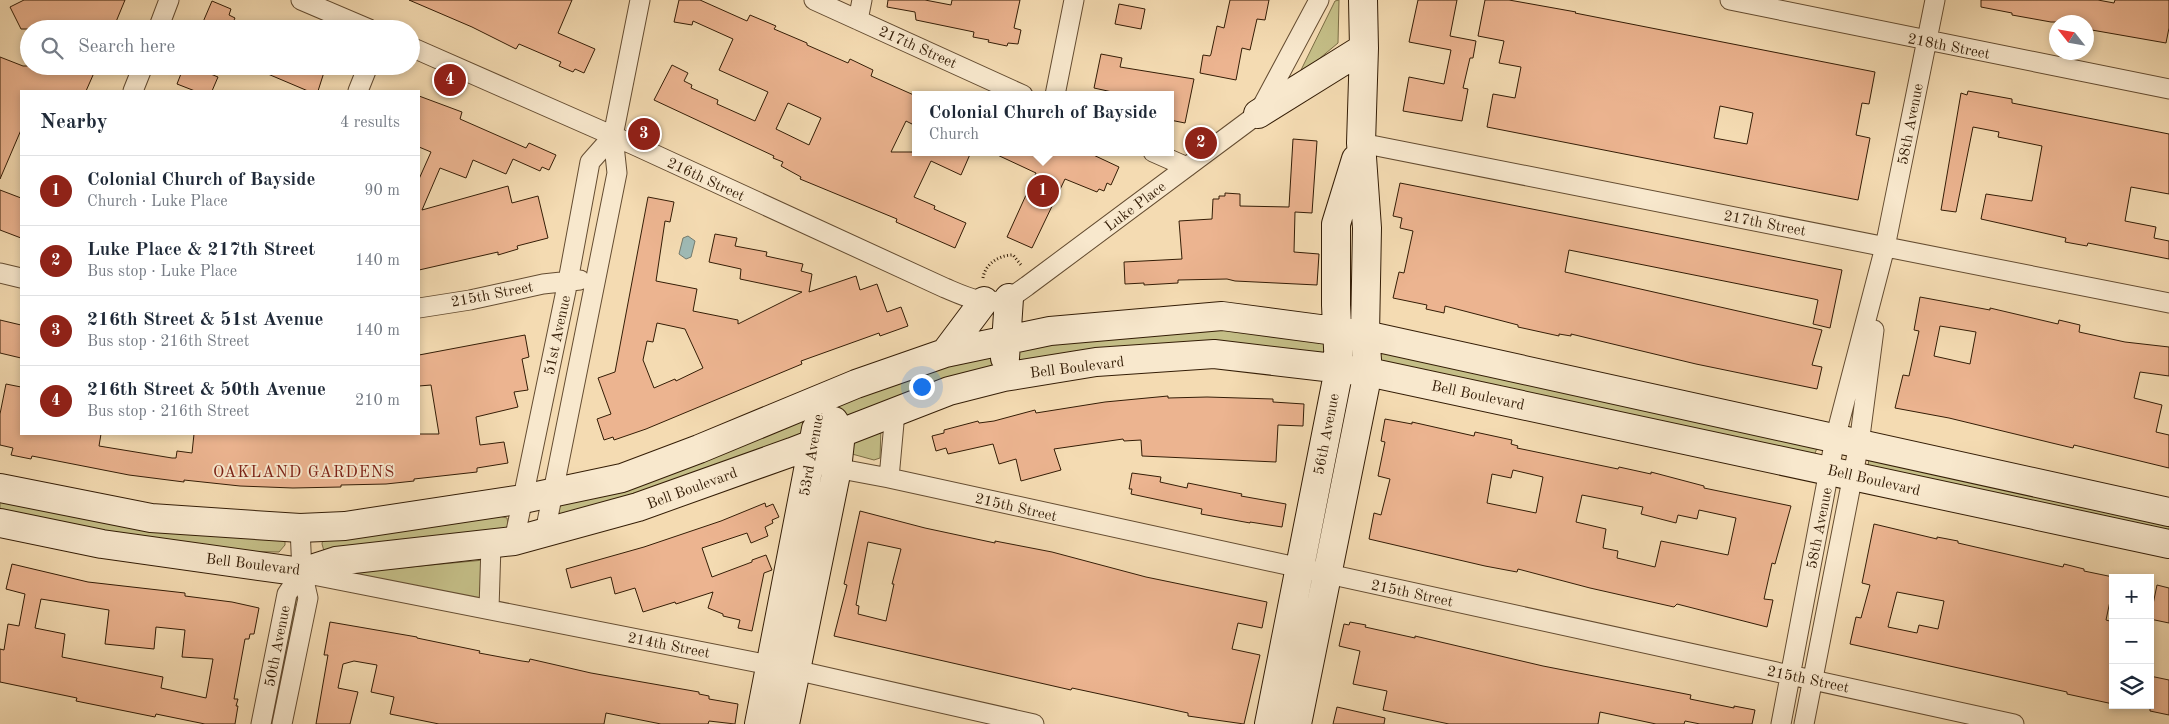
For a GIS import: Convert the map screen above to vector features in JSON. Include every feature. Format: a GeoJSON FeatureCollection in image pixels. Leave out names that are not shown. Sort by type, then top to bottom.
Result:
{"type":"FeatureCollection","features":[{"type":"Feature","properties":{"kind":"street"},"geometry":{"type":"LineString","coordinates":[[161,20],[169,0]]}},
{"type":"Feature","properties":{"kind":"street"},"geometry":{"type":"LineString","coordinates":[[301,0],[348,20]]}},
{"type":"Feature","properties":{"kind":"street","name":"51st Avenue"},"geometry":{"type":"LineString","coordinates":[[544,532],[617,173],[614,136],[640,0]]}},
{"type":"Feature","properties":{"kind":"street","name":"217th Street"},"geometry":{"type":"LineString","coordinates":[[814,0],[1014,91]]}},
{"type":"Feature","properties":{"kind":"street"},"geometry":{"type":"LineString","coordinates":[[858,20],[862,0]]}},
{"type":"Feature","properties":{"kind":"street"},"geometry":{"type":"LineString","coordinates":[[1056,91],[1074,0]]}},
{"type":"Feature","properties":{"kind":"street","name":"Luke Place"},"geometry":{"type":"LineString","coordinates":[[992,292],[1187,167],[1258,114],[1318,0]]}},
{"type":"Feature","properties":{"kind":"street","name":"56th Avenue"},"geometry":{"type":"LineString","coordinates":[[1297,724],[1368,372],[1365,334],[1367,228],[1360,143],[1364,48],[1363,0]]}},
{"type":"Feature","properties":{"kind":"street","name":"218th Street"},"geometry":{"type":"LineString","coordinates":[[1730,0],[2169,89]]}},
{"type":"Feature","properties":{"kind":"street","name":"58th Avenue"},"geometry":{"type":"LineString","coordinates":[[1781,724],[1841,473],[1934,0]]}},
{"type":"Feature","properties":{"kind":"street"},"geometry":{"type":"LineString","coordinates":[[1258,114],[1364,48]]}},
{"type":"Feature","properties":{"kind":"street","name":"216th Street"},"geometry":{"type":"LineString","coordinates":[[420,51],[614,136],[945,288],[992,292]]}},
{"type":"Feature","properties":{"kind":"street"},"geometry":{"type":"LineString","coordinates":[[133,90],[139,75]]}},
{"type":"Feature","properties":{"kind":"street"},"geometry":{"type":"LineString","coordinates":[[358,90],[364,75]]}},
{"type":"Feature","properties":{"kind":"street","name":"51st Avenue"},"geometry":{"type":"LineString","coordinates":[[489,609],[503,543],[523,499],[568,281],[590,162],[614,136]]}},
{"type":"Feature","properties":{"kind":"street","name":"217th Street"},"geometry":{"type":"LineString","coordinates":[[1360,143],[2169,303]]}},
{"type":"Feature","properties":{"kind":"street","name":"56th Avenue"},"geometry":{"type":"LineString","coordinates":[[1269,724],[1339,369],[1336,305],[1336,224],[1360,143]]}},
{"type":"Feature","properties":{"kind":"street"},"geometry":{"type":"LineString","coordinates":[[1162,156],[1187,167]]}},
{"type":"Feature","properties":{"kind":"street"},"geometry":{"type":"LineString","coordinates":[[0,273],[20,278]]}},
{"type":"Feature","properties":{"kind":"street","name":"215th Street"},"geometry":{"type":"LineString","coordinates":[[420,308],[470,300],[543,284],[596,278]]}},
{"type":"Feature","properties":{"kind":"street"},"geometry":{"type":"LineString","coordinates":[[992,292],[1006,340],[1004,377]]}},
{"type":"Feature","properties":{"kind":"street"},"geometry":{"type":"LineString","coordinates":[[945,353],[992,292]]}},
{"type":"Feature","properties":{"kind":"street","name":"Bell Boulevard"},"geometry":{"type":"LineString","coordinates":[[0,488],[152,518],[300,528],[345,526],[523,499],[622,478],[699,449],[856,384],[945,353],[1050,331],[1222,316],[1365,334],[2169,512]]}},
{"type":"Feature","properties":{"kind":"street","name":"Bell Boulevard"},"geometry":{"type":"LineString","coordinates":[[0,523],[102,544],[302,572],[336,561],[503,543],[638,508],[812,454],[842,433],[949,391],[1004,377],[1096,362],[1214,354],[1368,372],[2169,544]]}},
{"type":"Feature","properties":{"kind":"street","name":"53rd Avenue"},"geometry":{"type":"LineString","coordinates":[[759,724],[783,668],[837,468],[842,433],[820,399]]}},
{"type":"Feature","properties":{"kind":"street","name":"53rd Avenue"},"geometry":{"type":"LineString","coordinates":[[785,724],[783,668],[820,399]]}},
{"type":"Feature","properties":{"kind":"street"},"geometry":{"type":"LineString","coordinates":[[889,478],[895,412]]}},
{"type":"Feature","properties":{"kind":"street","name":"215th Street"},"geometry":{"type":"LineString","coordinates":[[812,454],[837,468],[2014,724]]}},
{"type":"Feature","properties":{"kind":"street","name":"58th Avenue"},"geometry":{"type":"LineString","coordinates":[[1804,724],[1813,680],[1841,473]]}},
{"type":"Feature","properties":{"kind":"street","name":"50th Avenue"},"geometry":{"type":"LineString","coordinates":[[282,724],[308,598],[302,572],[300,528]]}},
{"type":"Feature","properties":{"kind":"street","name":"214th Street"},"geometry":{"type":"LineString","coordinates":[[302,572],[783,668],[1034,724]]}},
{"type":"Feature","properties":{"kind":"street","name":"50th Avenue"},"geometry":{"type":"LineString","coordinates":[[261,724],[287,594],[302,572]]}},
{"type":"Feature","properties":{"kind":"path"},"geometry":{"type":"LineString","coordinates":[[992,292],[986,268],[996,259],[1011,255],[1021,265]]}},
{"type":"Feature","properties":{"kind":"shaded area"},"geometry":{"type":"Polygon","coordinates":[[[1339,0],[1338,43],[1307,69],[1301,70],[1335,1],[1339,0]]]}},
{"type":"Feature","properties":{"kind":"shaded area"},"geometry":{"type":"Polygon","coordinates":[[[1198,328],[1326,336],[1329,353],[1014,366],[1014,348],[1198,328]]]}},
{"type":"Feature","properties":{"kind":"shaded area"},"geometry":{"type":"Polygon","coordinates":[[[1374,350],[1817,448],[1814,456],[1379,363],[1374,350]]]}},
{"type":"Feature","properties":{"kind":"shaded area"},"geometry":{"type":"Polygon","coordinates":[[[996,354],[993,366],[918,389],[840,418],[830,404],[858,389],[996,354]]]}},
{"type":"Feature","properties":{"kind":"shaded area"},"geometry":{"type":"Polygon","coordinates":[[[797,415],[809,420],[806,434],[740,461],[561,517],[560,515],[559,509],[564,502],[797,415]]]}},
{"type":"Feature","properties":{"kind":"shaded area"},"geometry":{"type":"Polygon","coordinates":[[[881,427],[880,458],[874,460],[852,454],[852,431],[881,427]]]}},
{"type":"Feature","properties":{"kind":"shaded area"},"geometry":{"type":"Polygon","coordinates":[[[1869,458],[2169,518],[2169,538],[1868,467],[1869,458]]]}},
{"type":"Feature","properties":{"kind":"shaded area"},"geometry":{"type":"Polygon","coordinates":[[[0,496],[285,541],[285,545],[279,552],[226,551],[0,515],[0,496]]]}},
{"type":"Feature","properties":{"kind":"shaded area"},"geometry":{"type":"Polygon","coordinates":[[[499,516],[507,518],[506,531],[324,551],[322,544],[323,538],[499,516]]]}},
{"type":"Feature","properties":{"kind":"shaded area"},"geometry":{"type":"Polygon","coordinates":[[[484,560],[484,602],[347,573],[484,560]]]}},
{"type":"Feature","properties":{"kind":"shaded area"},"geometry":{"type":"Polygon","coordinates":[[[297,596],[274,724],[265,724],[291,598],[297,596]]]}},
{"type":"Feature","properties":{"kind":"water"},"geometry":{"type":"Polygon","coordinates":[[[688,236],[695,241],[691,257],[686,259],[679,254],[683,238],[688,236]]]}},
{"type":"Feature","properties":{"kind":"building"},"geometry":{"type":"Polygon","coordinates":[[[24,0],[125,0],[117,20],[20,20],[20,27],[10,7],[24,0]]]}},
{"type":"Feature","properties":{"kind":"building"},"geometry":{"type":"Polygon","coordinates":[[[409,0],[572,0],[558,33],[595,49],[584,73],[575,69],[573,72],[559,66],[561,62],[519,44],[516,49],[472,27],[409,0]]]}},
{"type":"Feature","properties":{"kind":"building"},"geometry":{"type":"Polygon","coordinates":[[[679,0],[700,0],[747,21],[750,15],[776,26],[774,29],[807,43],[807,45],[848,63],[850,59],[873,70],[871,76],[912,94],[912,124],[906,121],[891,152],[912,152],[912,156],[969,156],[961,175],[931,161],[914,197],[935,206],[934,209],[966,223],[955,248],[896,222],[897,219],[800,179],[801,177],[781,166],[783,162],[773,158],[774,156],[654,100],[672,65],[688,73],[684,81],[692,85],[691,88],[718,100],[717,104],[755,121],[768,92],[719,70],[733,39],[693,21],[692,25],[674,22],[679,0]],[[788,103],[776,129],[809,145],[821,118],[788,103]]]}},
{"type":"Feature","properties":{"kind":"building"},"geometry":{"type":"Polygon","coordinates":[[[888,0],[925,0],[951,5],[952,0],[1020,0],[1014,28],[1021,30],[1018,44],[1008,43],[1007,46],[988,42],[989,40],[973,37],[974,32],[916,20],[915,12],[887,7],[888,0]]]}},
{"type":"Feature","properties":{"kind":"building"},"geometry":{"type":"Polygon","coordinates":[[[1230,0],[1269,0],[1265,20],[1257,19],[1250,50],[1242,48],[1236,80],[1200,73],[1203,55],[1210,56],[1211,54],[1217,26],[1224,28],[1230,0]]]}},
{"type":"Feature","properties":{"kind":"building"},"geometry":{"type":"Polygon","coordinates":[[[1418,0],[1457,0],[1450,36],[1476,41],[1473,58],[1470,58],[1463,88],[1468,89],[1462,121],[1403,111],[1409,77],[1444,84],[1451,50],[1409,42],[1418,0]]]}},
{"type":"Feature","properties":{"kind":"building"},"geometry":{"type":"Polygon","coordinates":[[[1485,0],[1509,0],[1875,72],[1869,104],[1862,103],[1856,135],[1870,138],[1858,200],[1487,127],[1493,94],[1515,98],[1521,67],[1499,63],[1504,41],[1478,36],[1485,0]],[[1720,106],[1714,138],[1747,144],[1753,113],[1720,106]]]}},
{"type":"Feature","properties":{"kind":"building"},"geometry":{"type":"Polygon","coordinates":[[[1981,0],[2098,0],[2114,3],[2115,0],[2169,0],[2169,28],[2166,43],[2094,30],[2094,15],[2049,15],[2049,22],[1981,7],[1981,0]]]}},
{"type":"Feature","properties":{"kind":"building"},"geometry":{"type":"Polygon","coordinates":[[[212,1],[231,9],[229,15],[235,18],[234,20],[204,20],[212,1]]]}},
{"type":"Feature","properties":{"kind":"building"},"geometry":{"type":"Polygon","coordinates":[[[1119,4],[1145,9],[1141,29],[1115,24],[1119,4]]]}},
{"type":"Feature","properties":{"kind":"building"},"geometry":{"type":"Polygon","coordinates":[[[1101,54],[1122,58],[1120,67],[1194,79],[1185,123],[1174,121],[1174,91],[1108,91],[1094,88],[1101,54]]]}},
{"type":"Feature","properties":{"kind":"building"},"geometry":{"type":"Polygon","coordinates":[[[0,57],[20,65],[20,75],[93,75],[86,90],[20,90],[20,132],[0,179],[0,57]]]}},
{"type":"Feature","properties":{"kind":"building"},"geometry":{"type":"Polygon","coordinates":[[[180,75],[213,75],[218,77],[212,90],[192,90],[177,84],[180,75]]]}},
{"type":"Feature","properties":{"kind":"building"},"geometry":{"type":"Polygon","coordinates":[[[270,75],[323,75],[318,90],[306,90],[270,75]]]}},
{"type":"Feature","properties":{"kind":"building"},"geometry":{"type":"Polygon","coordinates":[[[1968,91],[2012,99],[2012,103],[2169,134],[2169,194],[2131,187],[2125,221],[2156,227],[2154,238],[2169,241],[2169,259],[2088,243],[2087,246],[2065,242],[2066,238],[1981,219],[1986,194],[2032,201],[2042,146],[1998,137],[1999,132],[1973,127],[1956,212],[1941,210],[1961,93],[1967,95],[1968,91]]]}},
{"type":"Feature","properties":{"kind":"building"},"geometry":{"type":"Polygon","coordinates":[[[420,96],[462,112],[460,119],[526,148],[529,143],[556,155],[549,170],[542,167],[540,171],[513,159],[506,174],[473,160],[466,178],[440,168],[422,210],[508,186],[512,203],[538,196],[548,238],[517,246],[518,249],[498,255],[498,252],[420,270],[420,177],[431,152],[420,147],[420,96]]]}},
{"type":"Feature","properties":{"kind":"building"},"geometry":{"type":"Polygon","coordinates":[[[1293,139],[1317,141],[1312,213],[1295,212],[1294,252],[1319,254],[1317,285],[1227,279],[1178,280],[1178,283],[1144,285],[1144,283],[1125,284],[1124,262],[1182,259],[1179,221],[1212,219],[1213,199],[1225,196],[1225,193],[1240,194],[1240,206],[1289,207],[1293,139]]]}},
{"type":"Feature","properties":{"kind":"building"},"geometry":{"type":"Polygon","coordinates":[[[1000,156],[1096,156],[1119,167],[1111,185],[1107,183],[1104,191],[1099,189],[1097,192],[1065,179],[1032,248],[1007,237],[1036,173],[1000,156]]]}},
{"type":"Feature","properties":{"kind":"building"},"geometry":{"type":"Polygon","coordinates":[[[1400,183],[1842,270],[1830,328],[1813,324],[1818,300],[1569,250],[1565,272],[1822,330],[1812,365],[1822,367],[1817,389],[1696,364],[1571,334],[1571,336],[1559,334],[1559,336],[1518,327],[1518,325],[1445,306],[1444,313],[1426,309],[1427,305],[1393,298],[1399,272],[1404,273],[1413,231],[1400,228],[1402,218],[1393,216],[1400,183]]]}},
{"type":"Feature","properties":{"kind":"building"},"geometry":{"type":"Polygon","coordinates":[[[0,190],[20,198],[20,238],[0,230],[0,190]]]}},
{"type":"Feature","properties":{"kind":"building"},"geometry":{"type":"Polygon","coordinates":[[[648,197],[674,202],[670,222],[665,221],[656,281],[697,289],[693,311],[738,320],[738,324],[802,292],[740,279],[741,269],[709,262],[715,234],[737,238],[735,246],[767,252],[766,256],[803,264],[801,271],[812,274],[809,292],[856,276],[860,290],[877,284],[887,312],[901,307],[908,326],[880,336],[879,333],[801,361],[802,364],[646,429],[614,440],[613,437],[604,440],[597,419],[611,414],[598,378],[615,372],[648,197]],[[657,323],[653,342],[647,341],[643,360],[654,388],[675,379],[676,381],[703,368],[685,329],[657,323]]]}},
{"type":"Feature","properties":{"kind":"building"},"geometry":{"type":"Polygon","coordinates":[[[1920,297],[1990,310],[1990,308],[2058,324],[2059,320],[2080,325],[2079,332],[2125,342],[2169,347],[2169,376],[2140,372],[2134,398],[2162,405],[2156,432],[2169,435],[2169,468],[2074,445],[2073,448],[1949,418],[1895,408],[1903,375],[1909,376],[1919,331],[1914,330],[1920,297]],[[1940,326],[1934,356],[1970,364],[1976,332],[1940,326]]]}},
{"type":"Feature","properties":{"kind":"building"},"geometry":{"type":"Polygon","coordinates":[[[0,320],[20,325],[20,358],[0,353],[0,320]]]}},
{"type":"Feature","properties":{"kind":"building"},"geometry":{"type":"Polygon","coordinates":[[[525,335],[529,357],[522,359],[528,390],[514,392],[518,407],[476,417],[480,445],[504,442],[508,463],[477,468],[477,472],[414,479],[414,481],[341,485],[341,487],[293,488],[240,486],[184,480],[184,482],[129,475],[32,456],[31,459],[11,455],[13,448],[0,445],[0,414],[6,384],[20,387],[20,435],[101,435],[99,446],[172,458],[176,458],[177,451],[192,453],[194,435],[439,434],[431,385],[420,386],[420,355],[525,335]]]}},
{"type":"Feature","properties":{"kind":"building"},"geometry":{"type":"Polygon","coordinates":[[[1168,396],[1168,398],[1273,399],[1273,402],[1304,404],[1303,426],[1278,425],[1276,462],[1142,456],[1141,440],[1124,441],[1123,439],[1054,449],[1061,470],[1021,481],[1016,459],[999,464],[993,444],[948,454],[946,448],[936,451],[932,436],[944,433],[944,430],[978,421],[979,423],[994,421],[1035,410],[1036,413],[1105,402],[1168,396]]]}},
{"type":"Feature","properties":{"kind":"building"},"geometry":{"type":"Polygon","coordinates":[[[1385,419],[1412,424],[1412,422],[1474,436],[1475,432],[1512,440],[1511,444],[1518,446],[1517,448],[1618,469],[1619,467],[1651,474],[1651,472],[1704,486],[1704,488],[1791,506],[1775,564],[1772,563],[1764,599],[1773,600],[1767,627],[1677,604],[1674,607],[1518,569],[1517,572],[1485,566],[1369,539],[1374,513],[1381,515],[1390,479],[1378,476],[1385,442],[1381,441],[1385,419]],[[1513,470],[1511,478],[1492,474],[1487,503],[1536,513],[1543,477],[1513,470]],[[1582,495],[1576,522],[1606,529],[1603,548],[1618,551],[1617,558],[1655,567],[1661,541],[1728,555],[1736,518],[1699,510],[1697,519],[1678,515],[1676,523],[1641,514],[1643,507],[1582,495]]]}},
{"type":"Feature","properties":{"kind":"building"},"geometry":{"type":"Polygon","coordinates":[[[1132,473],[1161,477],[1160,482],[1187,488],[1188,483],[1242,494],[1241,496],[1286,504],[1282,527],[1201,514],[1202,509],[1131,494],[1132,489],[1129,489],[1132,473]]]}},
{"type":"Feature","properties":{"kind":"building"},"geometry":{"type":"Polygon","coordinates":[[[765,503],[766,507],[773,504],[779,517],[772,520],[773,523],[765,527],[768,536],[751,543],[747,533],[702,548],[712,577],[766,555],[772,570],[764,573],[752,631],[738,628],[740,620],[723,616],[723,614],[708,608],[713,592],[643,612],[635,588],[615,594],[611,577],[571,588],[566,569],[644,547],[721,521],[765,503]]]}},
{"type":"Feature","properties":{"kind":"building"},"geometry":{"type":"Polygon","coordinates":[[[860,511],[925,528],[995,543],[995,541],[1052,552],[1146,577],[1267,602],[1262,628],[1238,623],[1232,649],[1260,655],[1244,724],[1188,716],[1188,713],[1072,688],[1071,690],[834,636],[847,585],[844,584],[860,511]],[[868,542],[856,605],[859,606],[858,614],[886,621],[894,584],[892,584],[901,549],[868,542]]]}},
{"type":"Feature","properties":{"kind":"building"},"geometry":{"type":"Polygon","coordinates":[[[1874,524],[1937,539],[1937,537],[1958,541],[1958,543],[2063,567],[2064,564],[2084,569],[2084,571],[2109,576],[2109,606],[2106,620],[2109,621],[2109,703],[2067,694],[2067,692],[1850,644],[1856,617],[1861,618],[1870,585],[1862,583],[1874,524]],[[1897,592],[1888,627],[1917,633],[1919,625],[1938,629],[1944,601],[1897,592]]]}},
{"type":"Feature","properties":{"kind":"building"},"geometry":{"type":"Polygon","coordinates":[[[12,564],[88,582],[185,593],[185,596],[232,602],[259,608],[254,634],[250,634],[249,639],[245,639],[234,699],[238,699],[235,724],[205,724],[156,714],[155,717],[76,701],[77,698],[0,682],[0,649],[4,650],[8,624],[19,626],[25,594],[6,589],[12,564]],[[41,599],[35,628],[65,634],[62,657],[163,677],[161,688],[206,698],[213,659],[182,657],[185,630],[156,627],[154,649],[105,644],[109,610],[41,599]]]}},
{"type":"Feature","properties":{"kind":"building"},"geometry":{"type":"Polygon","coordinates":[[[2157,585],[2169,588],[2169,623],[2154,620],[2154,600],[2157,585]]]}},
{"type":"Feature","properties":{"kind":"building"},"geometry":{"type":"Polygon","coordinates":[[[330,622],[417,637],[480,651],[479,653],[529,662],[530,659],[591,673],[699,692],[699,694],[709,696],[709,699],[738,704],[735,724],[709,721],[708,724],[661,724],[606,713],[604,724],[439,724],[390,714],[394,697],[371,692],[377,665],[354,661],[343,664],[338,688],[358,692],[350,724],[316,724],[328,655],[324,655],[330,622]]]}},
{"type":"Feature","properties":{"kind":"building"},"geometry":{"type":"Polygon","coordinates":[[[1350,622],[1366,625],[1365,627],[1415,638],[1415,636],[1543,666],[1691,695],[1690,699],[1734,708],[1734,706],[1755,710],[1752,724],[1700,724],[1685,721],[1684,724],[1656,724],[1600,712],[1598,724],[1449,724],[1383,710],[1387,691],[1353,684],[1360,651],[1339,646],[1344,624],[1349,625],[1350,622]]]}},
{"type":"Feature","properties":{"kind":"building"},"geometry":{"type":"Polygon","coordinates":[[[2154,677],[2169,680],[2169,715],[2150,711],[2150,709],[2154,709],[2154,677]]]}},
{"type":"Feature","properties":{"kind":"building"},"geometry":{"type":"Polygon","coordinates":[[[1337,707],[1385,718],[1384,724],[1333,724],[1337,707]]]}},
{"type":"Feature","properties":{"kind":"place","name":"216th Street & 50th Avenue"},"geometry":{"type":"Point","coordinates":[450,80]}},
{"type":"Feature","properties":{"kind":"place","name":"216th Street & 51st Avenue"},"geometry":{"type":"Point","coordinates":[644,134]}},
{"type":"Feature","properties":{"kind":"place","name":"Luke Place & 217th Street"},"geometry":{"type":"Point","coordinates":[1201,143]}},
{"type":"Feature","properties":{"kind":"place","name":"Colonial Church of Bayside"},"geometry":{"type":"Point","coordinates":[1043,191]}},
{"type":"Feature","properties":{"kind":"district","name":"OAKLAND GARDENS"},"geometry":{"type":"Point","coordinates":[304,471]}}]}
